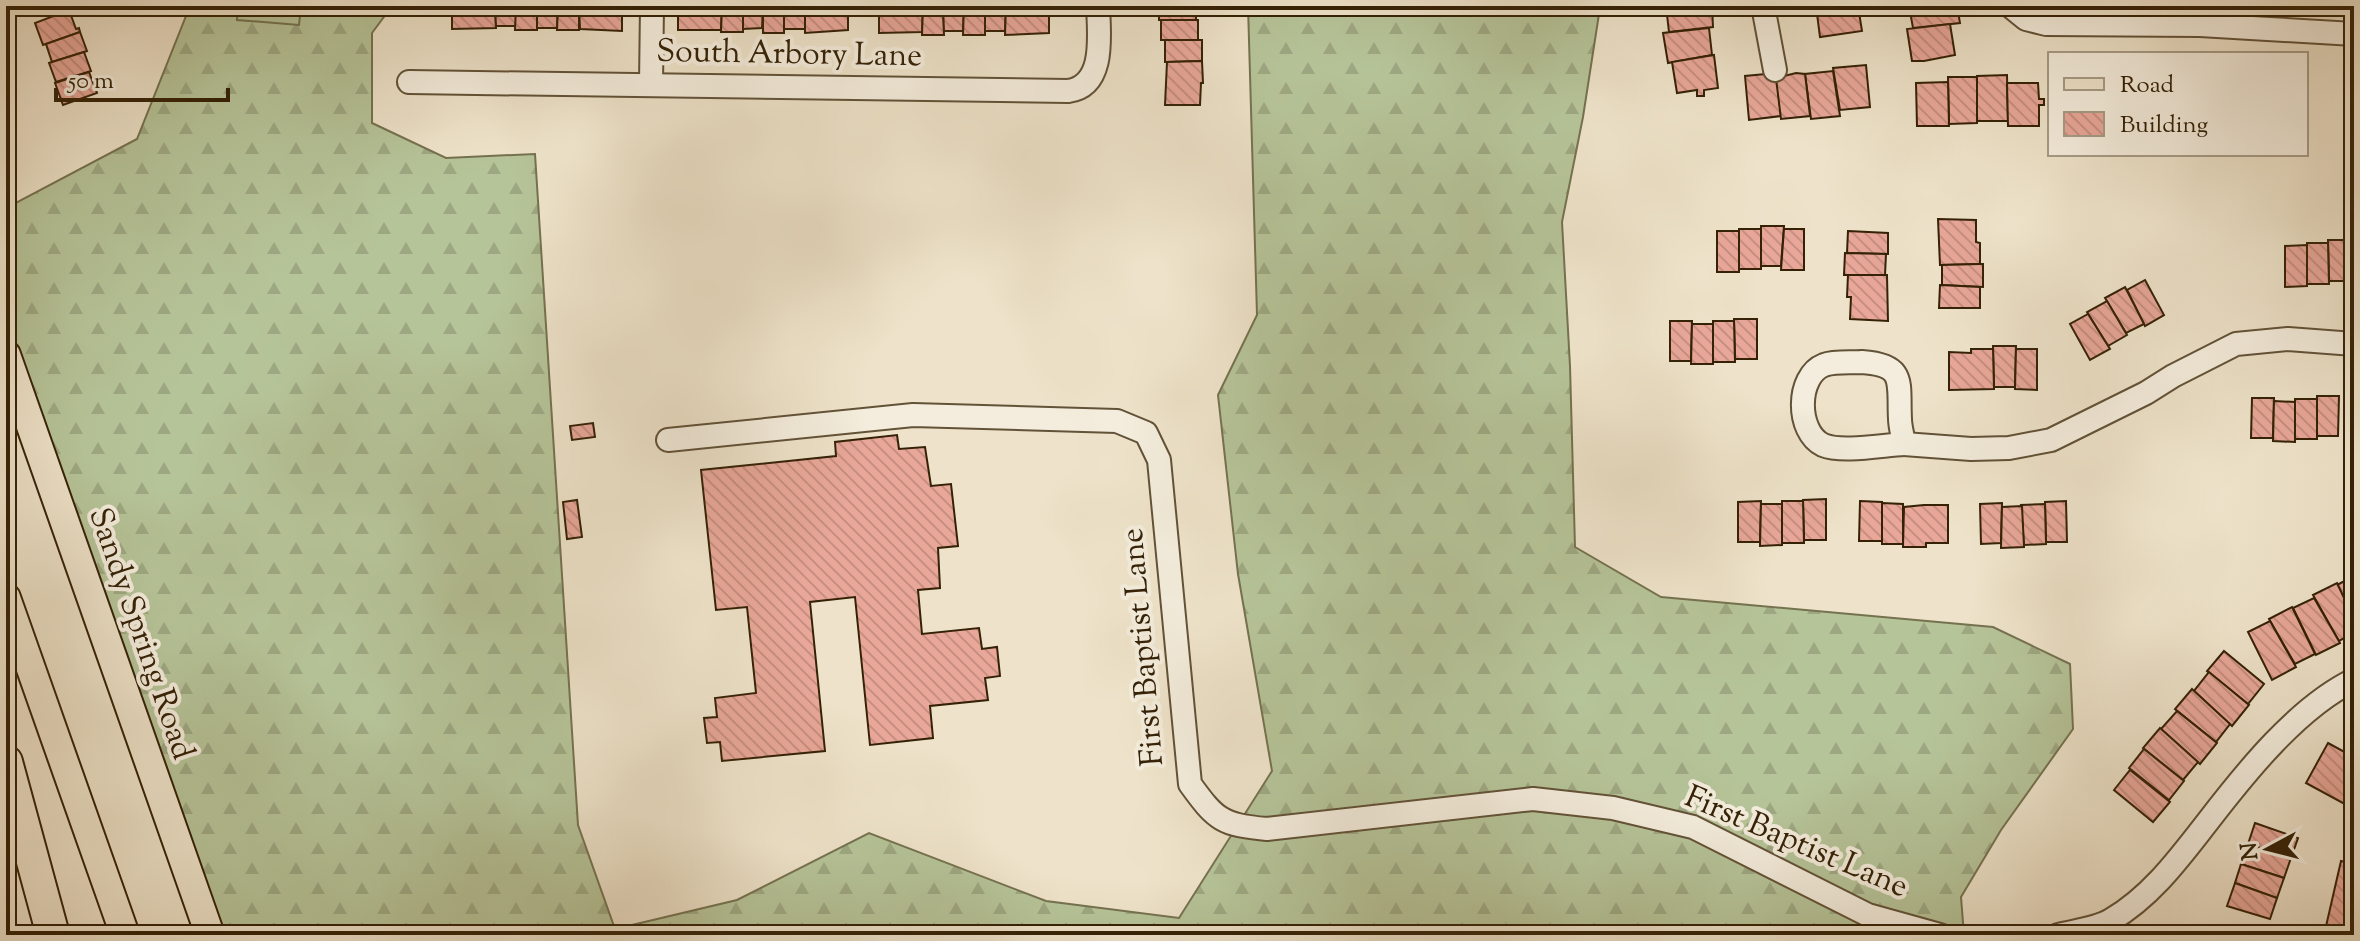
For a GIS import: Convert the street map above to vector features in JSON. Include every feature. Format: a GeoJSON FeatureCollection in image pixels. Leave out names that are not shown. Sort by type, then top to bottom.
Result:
{"type":"FeatureCollection","features":[{"type":"Feature","properties":{"kind":"highway"},"geometry":{"type":"LineString","coordinates":[[6,762],[53,935]]}},
{"type":"Feature","properties":{"kind":"main road","name":"Sandy Spring Road"},"geometry":{"type":"LineString","coordinates":[[6,355],[210,935]]}},
{"type":"Feature","properties":{"kind":"main road"},"geometry":{"type":"LineString","coordinates":[[6,598],[125,935]]}},
{"type":"Feature","properties":{"kind":"street"},"geometry":{"type":"LineString","coordinates":[[651,84],[652,6]]}},
{"type":"Feature","properties":{"kind":"street","name":"South Arbory Lane"},"geometry":{"type":"LineString","coordinates":[[409,82],[1074,90],[1088,81],[1097,60],[1098,6]]}},
{"type":"Feature","properties":{"kind":"street"},"geometry":{"type":"LineString","coordinates":[[1763,6],[1775,70]]}},
{"type":"Feature","properties":{"kind":"street"},"geometry":{"type":"LineString","coordinates":[[2010,6],[2026,19],[2046,24],[2200,25],[2354,34]]}},
{"type":"Feature","properties":{"kind":"street"},"geometry":{"type":"LineString","coordinates":[[1904,444],[1900,421],[1900,383],[1894,372],[1882,364],[1862,362],[1824,365],[1814,372],[1802,405],[1805,423],[1821,444],[1835,448],[1904,444],[2009,448],[2051,440],[2236,344],[2288,339],[2354,344]]}},
{"type":"Feature","properties":{"kind":"street","name":"First Baptist Lane"},"geometry":{"type":"LineString","coordinates":[[668,440],[913,415],[1117,421],[1146,433],[1159,460],[1190,784],[1211,813],[1234,826],[1267,829],[1533,799],[1613,808],[1693,827],[1868,915],[1940,935]]}},
{"type":"Feature","properties":{"kind":"street"},"geometry":{"type":"LineString","coordinates":[[2058,935],[2113,928],[2174,867],[2249,768],[2306,714],[2354,680]]}},
{"type":"Feature","properties":{"kind":"green space"},"geometry":{"type":"Polygon","coordinates":[[[190,6],[392,6],[372,33],[372,123],[446,158],[535,154],[578,825],[615,929],[737,900],[869,833],[1046,901],[1179,918],[1272,771],[1238,574],[1218,395],[1257,315],[1248,6],[1594,6],[1599,14],[1562,222],[1575,547],[1661,597],[1993,627],[2070,664],[2073,729],[2001,830],[1961,897],[1964,935],[210,935],[6,355],[6,208],[137,139],[190,6]]]}},
{"type":"Feature","properties":{"kind":"green space"},"geometry":{"type":"Polygon","coordinates":[[[238,6],[301,6],[299,25],[237,20],[238,6]]]}},
{"type":"Feature","properties":{"kind":"building"},"geometry":{"type":"Polygon","coordinates":[[[452,6],[495,6],[496,28],[452,29],[452,6]]]}},
{"type":"Feature","properties":{"kind":"building"},"geometry":{"type":"Polygon","coordinates":[[[495,6],[516,6],[516,26],[496,26],[495,6]]]}},
{"type":"Feature","properties":{"kind":"building"},"geometry":{"type":"Polygon","coordinates":[[[516,6],[537,6],[537,30],[515,30],[516,6]]]}},
{"type":"Feature","properties":{"kind":"building"},"geometry":{"type":"Polygon","coordinates":[[[537,6],[558,6],[557,28],[537,28],[537,6]]]}},
{"type":"Feature","properties":{"kind":"building"},"geometry":{"type":"Polygon","coordinates":[[[558,6],[579,6],[579,30],[557,30],[558,6]]]}},
{"type":"Feature","properties":{"kind":"building"},"geometry":{"type":"Polygon","coordinates":[[[579,6],[622,6],[622,31],[580,29],[579,6]]]}},
{"type":"Feature","properties":{"kind":"building"},"geometry":{"type":"Polygon","coordinates":[[[678,6],[722,6],[721,30],[678,30],[678,6]]]}},
{"type":"Feature","properties":{"kind":"building"},"geometry":{"type":"Polygon","coordinates":[[[722,6],[743,6],[743,32],[721,32],[722,6]]]}},
{"type":"Feature","properties":{"kind":"building"},"geometry":{"type":"Polygon","coordinates":[[[743,6],[763,6],[762,28],[743,29],[743,6]]]}},
{"type":"Feature","properties":{"kind":"building"},"geometry":{"type":"Polygon","coordinates":[[[763,6],[784,6],[784,33],[763,33],[763,6]]]}},
{"type":"Feature","properties":{"kind":"building"},"geometry":{"type":"Polygon","coordinates":[[[784,6],[805,6],[805,29],[784,29],[784,6]]]}},
{"type":"Feature","properties":{"kind":"building"},"geometry":{"type":"Polygon","coordinates":[[[805,6],[848,6],[848,30],[805,33],[805,6]]]}},
{"type":"Feature","properties":{"kind":"building"},"geometry":{"type":"Polygon","coordinates":[[[879,6],[923,6],[922,32],[879,33],[879,6]]]}},
{"type":"Feature","properties":{"kind":"building"},"geometry":{"type":"Polygon","coordinates":[[[923,6],[943,6],[944,35],[922,35],[923,6]]]}},
{"type":"Feature","properties":{"kind":"building"},"geometry":{"type":"Polygon","coordinates":[[[943,6],[964,6],[963,31],[944,31],[943,6]]]}},
{"type":"Feature","properties":{"kind":"building"},"geometry":{"type":"Polygon","coordinates":[[[964,6],[985,6],[985,35],[963,35],[964,6]]]}},
{"type":"Feature","properties":{"kind":"building"},"geometry":{"type":"Polygon","coordinates":[[[985,6],[1006,6],[1005,31],[985,31],[985,6]]]}},
{"type":"Feature","properties":{"kind":"building"},"geometry":{"type":"Polygon","coordinates":[[[1006,6],[1049,6],[1049,33],[1005,35],[1006,6]]]}},
{"type":"Feature","properties":{"kind":"building"},"geometry":{"type":"Polygon","coordinates":[[[1159,6],[1196,6],[1196,20],[1159,20],[1159,6]]]}},
{"type":"Feature","properties":{"kind":"building"},"geometry":{"type":"Polygon","coordinates":[[[1666,6],[1712,6],[1713,27],[1669,32],[1666,6]]]}},
{"type":"Feature","properties":{"kind":"building"},"geometry":{"type":"Polygon","coordinates":[[[1816,6],[1858,6],[1862,31],[1820,37],[1816,6]]]}},
{"type":"Feature","properties":{"kind":"building"},"geometry":{"type":"Polygon","coordinates":[[[1909,6],[1957,6],[1960,23],[1913,28],[1909,6]]]}},
{"type":"Feature","properties":{"kind":"building"},"geometry":{"type":"Polygon","coordinates":[[[69,10],[80,32],[43,45],[35,23],[69,10]]]}},
{"type":"Feature","properties":{"kind":"building"},"geometry":{"type":"Polygon","coordinates":[[[1161,20],[1198,20],[1198,40],[1161,40],[1161,20]]]}},
{"type":"Feature","properties":{"kind":"building"},"geometry":{"type":"Polygon","coordinates":[[[1950,24],[1955,55],[1912,61],[1907,29],[1950,24]]]}},
{"type":"Feature","properties":{"kind":"building"},"geometry":{"type":"Polygon","coordinates":[[[1709,28],[1712,55],[1668,63],[1663,33],[1709,28]]]}},
{"type":"Feature","properties":{"kind":"building"},"geometry":{"type":"Polygon","coordinates":[[[80,32],[87,51],[52,62],[46,44],[80,32]]]}},
{"type":"Feature","properties":{"kind":"building"},"geometry":{"type":"Polygon","coordinates":[[[1165,40],[1202,40],[1202,61],[1165,62],[1165,40]]]}},
{"type":"Feature","properties":{"kind":"building"},"geometry":{"type":"Polygon","coordinates":[[[84,52],[91,71],[56,82],[49,63],[84,52]]]}},
{"type":"Feature","properties":{"kind":"building"},"geometry":{"type":"Polygon","coordinates":[[[1714,55],[1718,88],[1704,90],[1704,96],[1697,96],[1697,90],[1677,93],[1672,62],[1714,55]]]}},
{"type":"Feature","properties":{"kind":"building"},"geometry":{"type":"Polygon","coordinates":[[[1202,61],[1200,105],[1165,105],[1167,62],[1202,61]]]}},
{"type":"Feature","properties":{"kind":"building"},"geometry":{"type":"Polygon","coordinates":[[[1866,65],[1870,107],[1840,110],[1833,68],[1866,65]]]}},
{"type":"Feature","properties":{"kind":"building"},"geometry":{"type":"Polygon","coordinates":[[[1833,71],[1840,116],[1811,119],[1805,74],[1833,71]]]}},
{"type":"Feature","properties":{"kind":"building"},"geometry":{"type":"Polygon","coordinates":[[[89,72],[97,93],[63,105],[55,83],[89,72]]]}},
{"type":"Feature","properties":{"kind":"building"},"geometry":{"type":"Polygon","coordinates":[[[1776,73],[1781,116],[1749,120],[1745,76],[1776,73]]]}},
{"type":"Feature","properties":{"kind":"building"},"geometry":{"type":"Polygon","coordinates":[[[1805,74],[1810,116],[1781,119],[1776,78],[1805,74]]]}},
{"type":"Feature","properties":{"kind":"building"},"geometry":{"type":"Polygon","coordinates":[[[2007,75],[2008,121],[1977,121],[1977,76],[2007,75]]]}},
{"type":"Feature","properties":{"kind":"building"},"geometry":{"type":"Polygon","coordinates":[[[1948,77],[1977,77],[1977,123],[1949,124],[1948,77]]]}},
{"type":"Feature","properties":{"kind":"building"},"geometry":{"type":"Polygon","coordinates":[[[1948,82],[1949,126],[1917,126],[1916,83],[1948,82]]]}},
{"type":"Feature","properties":{"kind":"building"},"geometry":{"type":"Polygon","coordinates":[[[2007,83],[2038,83],[2039,99],[2044,99],[2044,105],[2039,105],[2039,126],[2008,126],[2007,83]]]}},
{"type":"Feature","properties":{"kind":"building"},"geometry":{"type":"Polygon","coordinates":[[[1938,219],[1976,220],[1980,264],[1940,265],[1938,219]]]}},
{"type":"Feature","properties":{"kind":"building"},"geometry":{"type":"Polygon","coordinates":[[[1761,226],[1784,226],[1781,266],[1761,266],[1761,226]]]}},
{"type":"Feature","properties":{"kind":"building"},"geometry":{"type":"Polygon","coordinates":[[[1739,229],[1761,229],[1761,269],[1739,269],[1739,229]]]}},
{"type":"Feature","properties":{"kind":"building"},"geometry":{"type":"Polygon","coordinates":[[[1784,229],[1804,229],[1804,270],[1781,270],[1784,229]]]}},
{"type":"Feature","properties":{"kind":"building"},"geometry":{"type":"Polygon","coordinates":[[[1717,231],[1739,231],[1739,272],[1717,272],[1717,231]]]}},
{"type":"Feature","properties":{"kind":"building"},"geometry":{"type":"Polygon","coordinates":[[[1848,231],[1888,233],[1888,254],[1847,253],[1848,231]]]}},
{"type":"Feature","properties":{"kind":"building"},"geometry":{"type":"Polygon","coordinates":[[[2328,240],[2351,240],[2349,281],[2329,281],[2328,240]]]}},
{"type":"Feature","properties":{"kind":"building"},"geometry":{"type":"Polygon","coordinates":[[[2307,243],[2328,243],[2329,284],[2307,284],[2307,243]]]}},
{"type":"Feature","properties":{"kind":"building"},"geometry":{"type":"Polygon","coordinates":[[[2351,243],[2354,243],[2354,284],[2349,284],[2351,243]]]}},
{"type":"Feature","properties":{"kind":"building"},"geometry":{"type":"Polygon","coordinates":[[[2307,245],[2307,286],[2285,287],[2285,246],[2307,245]]]}},
{"type":"Feature","properties":{"kind":"building"},"geometry":{"type":"Polygon","coordinates":[[[1845,253],[1886,254],[1885,275],[1844,275],[1845,253]]]}},
{"type":"Feature","properties":{"kind":"building"},"geometry":{"type":"Polygon","coordinates":[[[1983,264],[1983,287],[1942,285],[1942,265],[1983,264]]]}},
{"type":"Feature","properties":{"kind":"building"},"geometry":{"type":"Polygon","coordinates":[[[1848,275],[1887,275],[1888,321],[1850,319],[1848,275]]]}},
{"type":"Feature","properties":{"kind":"building"},"geometry":{"type":"Polygon","coordinates":[[[2145,280],[2164,315],[2145,326],[2127,290],[2145,280]]]}},
{"type":"Feature","properties":{"kind":"building"},"geometry":{"type":"Polygon","coordinates":[[[1940,285],[1980,287],[1980,308],[1939,308],[1940,285]]]}},
{"type":"Feature","properties":{"kind":"building"},"geometry":{"type":"Polygon","coordinates":[[[2125,287],[2144,324],[2126,333],[2105,298],[2125,287]]]}},
{"type":"Feature","properties":{"kind":"building"},"geometry":{"type":"Polygon","coordinates":[[[2107,301],[2127,335],[2108,346],[2087,312],[2107,301]]]}},
{"type":"Feature","properties":{"kind":"building"},"geometry":{"type":"Polygon","coordinates":[[[2088,314],[2110,349],[2090,360],[2070,324],[2088,314]]]}},
{"type":"Feature","properties":{"kind":"building"},"geometry":{"type":"Polygon","coordinates":[[[1734,319],[1757,319],[1757,359],[1735,359],[1734,319]]]}},
{"type":"Feature","properties":{"kind":"building"},"geometry":{"type":"Polygon","coordinates":[[[1670,321],[1692,321],[1691,361],[1670,361],[1670,321]]]}},
{"type":"Feature","properties":{"kind":"building"},"geometry":{"type":"Polygon","coordinates":[[[1713,321],[1734,321],[1735,362],[1713,362],[1713,321]]]}},
{"type":"Feature","properties":{"kind":"building"},"geometry":{"type":"Polygon","coordinates":[[[1692,324],[1713,324],[1713,364],[1691,364],[1692,324]]]}},
{"type":"Feature","properties":{"kind":"building"},"geometry":{"type":"Polygon","coordinates":[[[1993,346],[2016,346],[2015,387],[1994,387],[1993,346]]]}},
{"type":"Feature","properties":{"kind":"building"},"geometry":{"type":"Polygon","coordinates":[[[1971,349],[1993,349],[1994,389],[1949,390],[1949,352],[1971,353],[1971,349]]]}},
{"type":"Feature","properties":{"kind":"building"},"geometry":{"type":"Polygon","coordinates":[[[2016,349],[2037,349],[2037,390],[2015,389],[2016,349]]]}},
{"type":"Feature","properties":{"kind":"building"},"geometry":{"type":"Polygon","coordinates":[[[2317,396],[2339,396],[2338,436],[2317,436],[2317,396]]]}},
{"type":"Feature","properties":{"kind":"building"},"geometry":{"type":"Polygon","coordinates":[[[2252,398],[2274,398],[2273,438],[2251,438],[2252,398]]]}},
{"type":"Feature","properties":{"kind":"building"},"geometry":{"type":"Polygon","coordinates":[[[2295,399],[2317,399],[2317,439],[2295,439],[2295,399]]]}},
{"type":"Feature","properties":{"kind":"building"},"geometry":{"type":"Polygon","coordinates":[[[2274,401],[2295,402],[2295,442],[2273,441],[2274,401]]]}},
{"type":"Feature","properties":{"kind":"building"},"geometry":{"type":"Polygon","coordinates":[[[593,423],[595,437],[572,440],[570,426],[593,423]]]}},
{"type":"Feature","properties":{"kind":"building"},"geometry":{"type":"Polygon","coordinates":[[[897,435],[899,449],[925,447],[931,486],[951,484],[958,546],[938,548],[940,588],[918,590],[922,634],[979,628],[982,649],[997,647],[1000,676],[985,678],[988,700],[930,706],[933,738],[870,745],[855,597],[810,602],[825,751],[722,761],[720,742],[707,743],[704,718],[717,717],[715,698],[756,693],[747,607],[716,610],[701,470],[836,456],[835,442],[897,435]]]}},
{"type":"Feature","properties":{"kind":"building"},"geometry":{"type":"Polygon","coordinates":[[[1826,499],[1826,540],[1804,540],[1803,500],[1826,499]]]}},
{"type":"Feature","properties":{"kind":"building"},"geometry":{"type":"Polygon","coordinates":[[[577,500],[582,537],[567,539],[563,502],[577,500]]]}},
{"type":"Feature","properties":{"kind":"building"},"geometry":{"type":"Polygon","coordinates":[[[1761,501],[1760,542],[1738,542],[1738,502],[1761,501]]]}},
{"type":"Feature","properties":{"kind":"building"},"geometry":{"type":"Polygon","coordinates":[[[1782,501],[1803,501],[1804,543],[1782,543],[1782,501]]]}},
{"type":"Feature","properties":{"kind":"building"},"geometry":{"type":"Polygon","coordinates":[[[1860,501],[1882,502],[1882,541],[1859,541],[1860,501]]]}},
{"type":"Feature","properties":{"kind":"building"},"geometry":{"type":"Polygon","coordinates":[[[2066,501],[2067,542],[2046,542],[2045,502],[2066,501]]]}},
{"type":"Feature","properties":{"kind":"building"},"geometry":{"type":"Polygon","coordinates":[[[1882,503],[1903,504],[1903,544],[1882,544],[1882,503]]]}},
{"type":"Feature","properties":{"kind":"building"},"geometry":{"type":"Polygon","coordinates":[[[2002,503],[2001,543],[1981,544],[1980,504],[2002,503]]]}},
{"type":"Feature","properties":{"kind":"building"},"geometry":{"type":"Polygon","coordinates":[[[1761,504],[1782,504],[1782,545],[1760,546],[1761,504]]]}},
{"type":"Feature","properties":{"kind":"building"},"geometry":{"type":"Polygon","coordinates":[[[2045,504],[2046,544],[2024,545],[2021,505],[2045,504]]]}},
{"type":"Feature","properties":{"kind":"building"},"geometry":{"type":"Polygon","coordinates":[[[1948,505],[1948,543],[1903,547],[1904,507],[1948,505]]]}},
{"type":"Feature","properties":{"kind":"building"},"geometry":{"type":"Polygon","coordinates":[[[2022,506],[2024,547],[2001,548],[2002,507],[2022,506]]]}},
{"type":"Feature","properties":{"kind":"building"},"geometry":{"type":"Polygon","coordinates":[[[2354,576],[2354,619],[2337,585],[2354,576]]]}},
{"type":"Feature","properties":{"kind":"building"},"geometry":{"type":"Polygon","coordinates":[[[2337,583],[2354,619],[2354,633],[2339,641],[2313,595],[2337,583]]]}},
{"type":"Feature","properties":{"kind":"building"},"geometry":{"type":"Polygon","coordinates":[[[2314,598],[2340,643],[2316,655],[2293,608],[2314,598]]]}},
{"type":"Feature","properties":{"kind":"building"},"geometry":{"type":"Polygon","coordinates":[[[2292,607],[2315,654],[2295,664],[2269,619],[2292,607]]]}},
{"type":"Feature","properties":{"kind":"building"},"geometry":{"type":"Polygon","coordinates":[[[2270,621],[2296,667],[2272,680],[2248,632],[2270,621]]]}},
{"type":"Feature","properties":{"kind":"building"},"geometry":{"type":"Polygon","coordinates":[[[2224,651],[2264,684],[2248,704],[2207,671],[2224,651]]]}},
{"type":"Feature","properties":{"kind":"building"},"geometry":{"type":"Polygon","coordinates":[[[2209,672],[2249,705],[2232,726],[2194,691],[2209,672]]]}},
{"type":"Feature","properties":{"kind":"building"},"geometry":{"type":"Polygon","coordinates":[[[2192,689],[2230,724],[2216,742],[2175,709],[2192,689]]]}},
{"type":"Feature","properties":{"kind":"building"},"geometry":{"type":"Polygon","coordinates":[[[2177,711],[2217,743],[2200,764],[2161,729],[2177,711]]]}},
{"type":"Feature","properties":{"kind":"building"},"geometry":{"type":"Polygon","coordinates":[[[2160,728],[2198,762],[2183,780],[2143,748],[2160,728]]]}},
{"type":"Feature","properties":{"kind":"building"},"geometry":{"type":"Polygon","coordinates":[[[2328,743],[2354,757],[2354,809],[2306,783],[2328,743]]]}},
{"type":"Feature","properties":{"kind":"building"},"geometry":{"type":"Polygon","coordinates":[[[2144,749],[2184,781],[2169,800],[2129,768],[2144,749]]]}},
{"type":"Feature","properties":{"kind":"building"},"geometry":{"type":"Polygon","coordinates":[[[2130,770],[2170,802],[2153,822],[2114,790],[2130,770]]]}},
{"type":"Feature","properties":{"kind":"building"},"geometry":{"type":"Polygon","coordinates":[[[2255,823],[2298,838],[2291,858],[2248,844],[2255,823]]]}},
{"type":"Feature","properties":{"kind":"building"},"geometry":{"type":"Polygon","coordinates":[[[2248,844],[2291,858],[2284,878],[2241,864],[2248,844]]]}},
{"type":"Feature","properties":{"kind":"building"},"geometry":{"type":"Polygon","coordinates":[[[2341,861],[2354,864],[2354,935],[2324,935],[2341,861]]]}},
{"type":"Feature","properties":{"kind":"building"},"geometry":{"type":"Polygon","coordinates":[[[2241,864],[2284,878],[2277,898],[2235,883],[2241,864]]]}},
{"type":"Feature","properties":{"kind":"building"},"geometry":{"type":"Polygon","coordinates":[[[2235,883],[2277,898],[2270,919],[2227,906],[2235,883]]]}},
{"type":"Feature","properties":{"kind":"building"},"geometry":{"type":"Polygon","coordinates":[[[2220,926],[2257,935],[2218,935],[2220,926]]]}}]}
